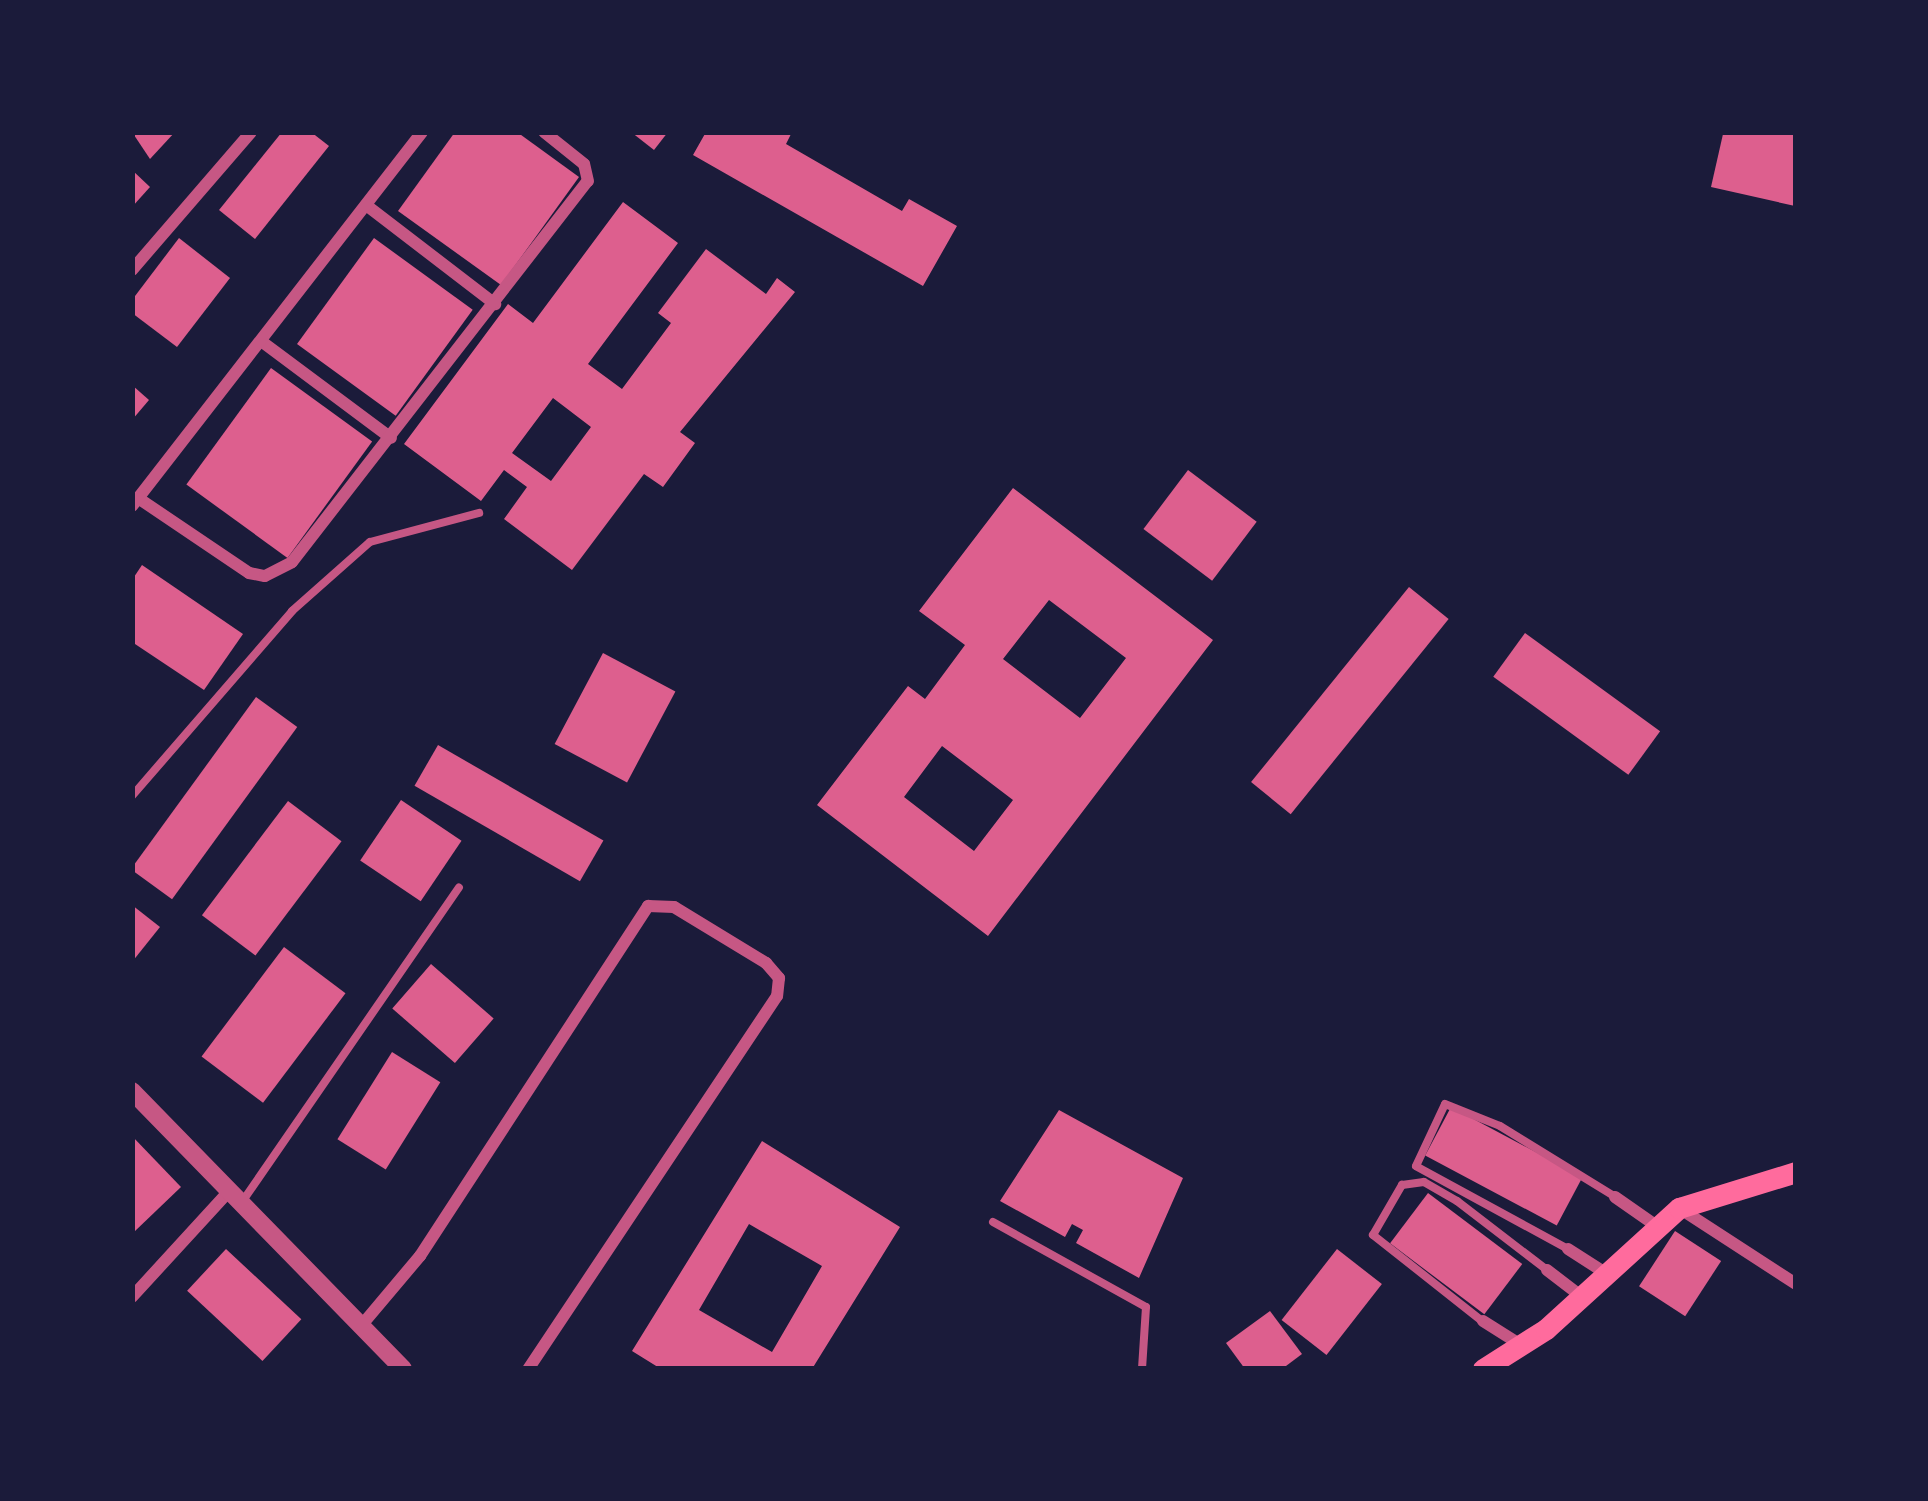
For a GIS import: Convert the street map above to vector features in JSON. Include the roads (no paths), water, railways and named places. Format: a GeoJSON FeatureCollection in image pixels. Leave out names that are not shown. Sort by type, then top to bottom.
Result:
{"type":"FeatureCollection","features":[{"type":"Feature","properties":{"kind":"main road"},"geometry":{"type":"LineString","coordinates":[[1483,1369],[1521,1346],[1582,1297],[1679,1208],[1796,1172]]}},
{"type":"Feature","properties":{"kind":"street"},"geometry":{"type":"LineString","coordinates":[[132,270],[251,132]]}},
{"type":"Feature","properties":{"kind":"street"},"geometry":{"type":"LineString","coordinates":[[422,132],[135,502],[265,576],[305,550],[588,181],[584,164],[544,132]]}},
{"type":"Feature","properties":{"kind":"street"},"geometry":{"type":"LineString","coordinates":[[366,205],[494,304]]}},
{"type":"Feature","properties":{"kind":"street"},"geometry":{"type":"LineString","coordinates":[[261,341],[391,438]]}},
{"type":"Feature","properties":{"kind":"street"},"geometry":{"type":"LineString","coordinates":[[362,1326],[420,1256],[648,906],[674,907],[766,963],[778,978],[777,996],[528,1369]]}},
{"type":"Feature","properties":{"kind":"street"},"geometry":{"type":"LineString","coordinates":[[132,1091],[403,1369]]}},
{"type":"Feature","properties":{"kind":"street"},"geometry":{"type":"LineString","coordinates":[[132,1297],[235,1197]]}},
{"type":"Feature","properties":{"kind":"street"},"geometry":{"type":"LineString","coordinates":[[1616,1197],[1658,1227]]}},
{"type":"Feature","properties":{"kind":"street"},"geometry":{"type":"LineString","coordinates":[[1679,1208],[1796,1284]]}},
{"type":"Feature","properties":{"kind":"street"},"geometry":{"type":"LineString","coordinates":[[1568,1250],[1607,1274]]}},
{"type":"Feature","properties":{"kind":"street"},"geometry":{"type":"LineString","coordinates":[[1546,1270],[1582,1297]]}},
{"type":"Feature","properties":{"kind":"street"},"geometry":{"type":"LineString","coordinates":[[1483,1321],[1521,1346]]}},
{"type":"Feature","properties":{"kind":"lane"},"geometry":{"type":"LineString","coordinates":[[132,796],[292,611],[370,542],[479,513]]}},
{"type":"Feature","properties":{"kind":"lane"},"geometry":{"type":"LineString","coordinates":[[235,1197],[459,888]]}},
{"type":"Feature","properties":{"kind":"lane"},"geometry":{"type":"LineString","coordinates":[[1568,1250],[1416,1166],[1445,1104],[1532,1143],[1616,1197]]}},
{"type":"Feature","properties":{"kind":"lane"},"geometry":{"type":"LineString","coordinates":[[1483,1321],[1373,1235],[1402,1185],[1424,1182],[1457,1201],[1546,1270]]}},
{"type":"Feature","properties":{"kind":"lane"},"geometry":{"type":"LineString","coordinates":[[994,1222],[1146,1307],[1142,1369]]}}]}
